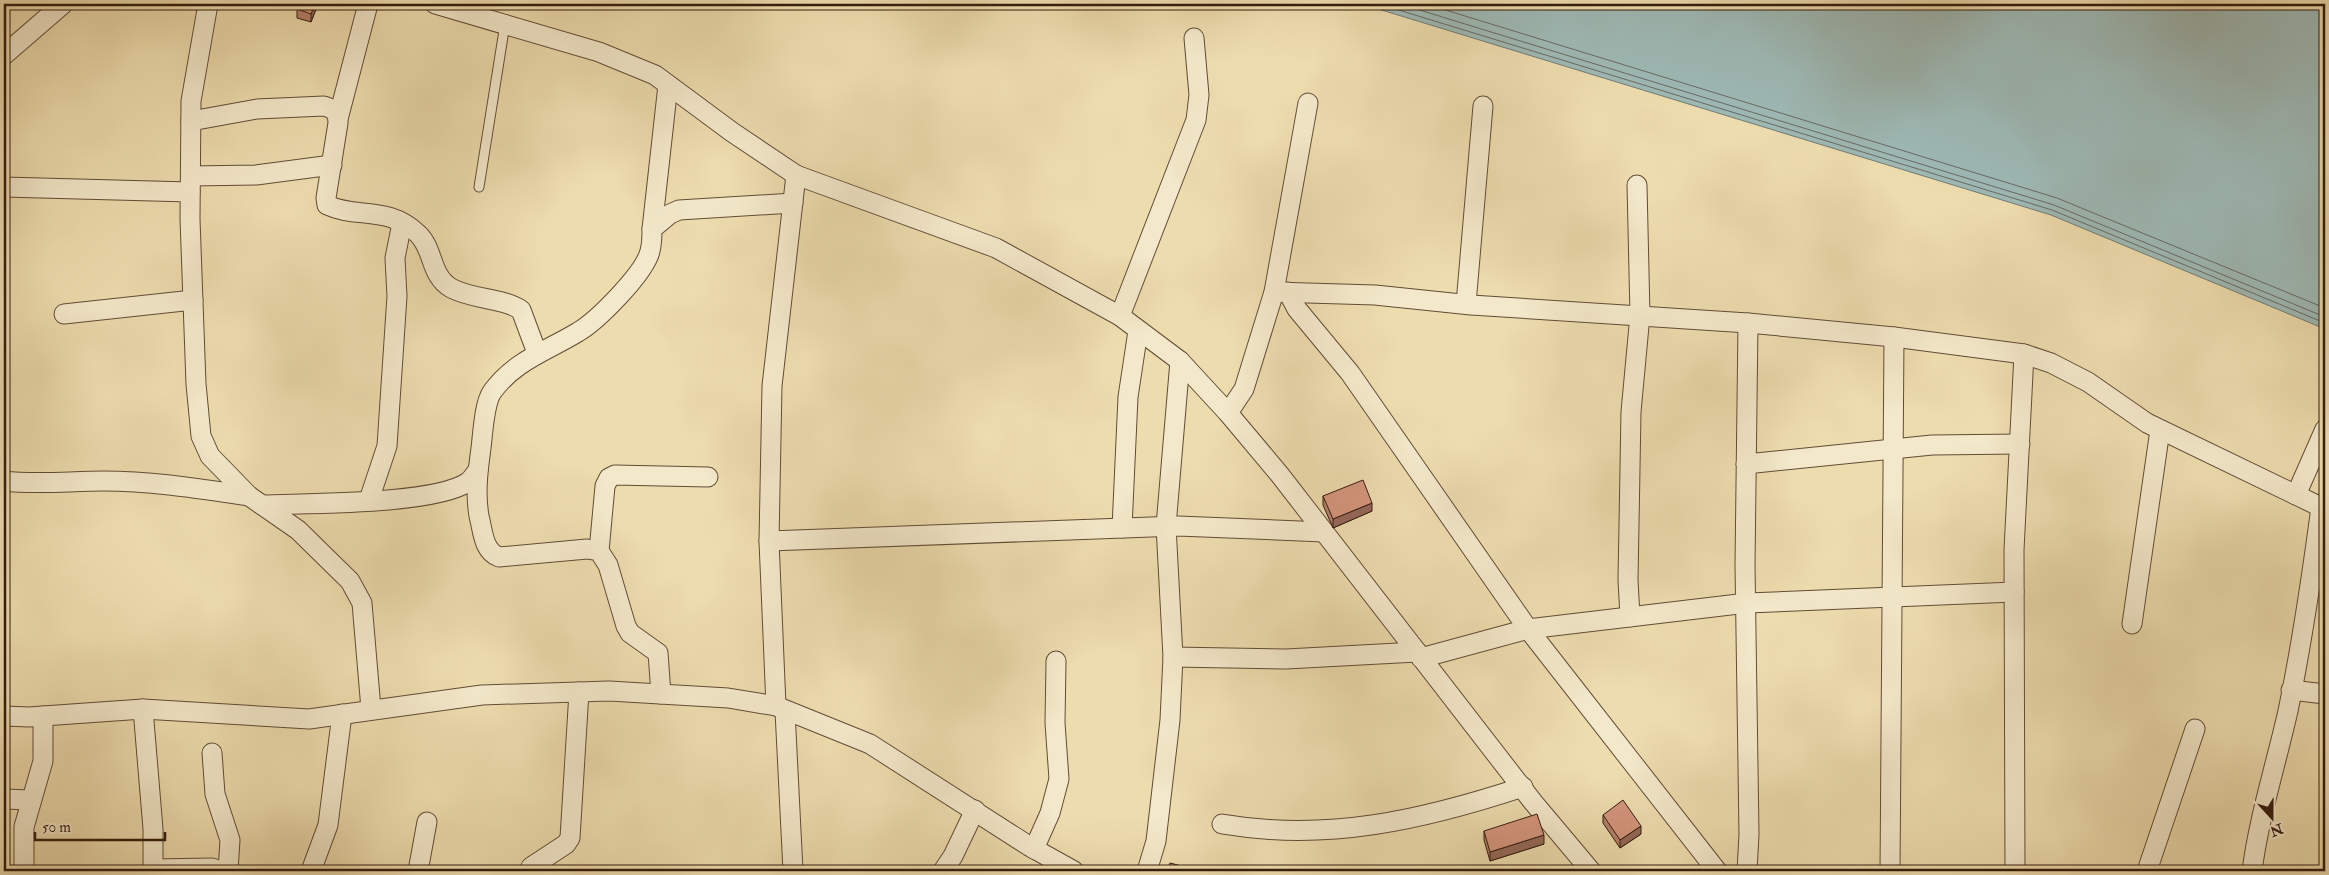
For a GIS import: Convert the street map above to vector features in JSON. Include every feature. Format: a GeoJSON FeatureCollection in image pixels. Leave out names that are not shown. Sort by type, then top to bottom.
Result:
{"type":"FeatureCollection","features":[{"type":"Feature","properties":{"kind":"street"},"geometry":{"type":"LineString","coordinates":[[4,55],[63,4]]}},
{"type":"Feature","properties":{"kind":"street"},"geometry":{"type":"LineString","coordinates":[[208,4],[191,101],[190,121],[193,300],[196,384],[201,436],[210,456],[255,500],[298,530],[350,581],[362,603],[372,709]]}},
{"type":"Feature","properties":{"kind":"street"},"geometry":{"type":"LineString","coordinates":[[368,4],[338,119],[326,198],[327,205],[384,215],[402,223],[422,240],[434,268],[443,283],[464,294],[521,310],[537,353]]}},
{"type":"Feature","properties":{"kind":"street"},"geometry":{"type":"LineString","coordinates":[[435,4],[599,52],[655,75],[732,132],[796,174],[996,248],[1120,316],[1180,362],[1228,413],[1591,871]]}},
{"type":"Feature","properties":{"kind":"street"},"geometry":{"type":"LineString","coordinates":[[1120,316],[1196,120],[1199,95],[1194,38]]}},
{"type":"Feature","properties":{"kind":"street"},"geometry":{"type":"LineString","coordinates":[[599,551],[587,549],[508,557],[492,555],[484,540],[477,503],[478,470],[484,421],[491,394],[513,370],[537,353],[578,332],[609,308],[650,252],[668,85]]}},
{"type":"Feature","properties":{"kind":"street"},"geometry":{"type":"LineString","coordinates":[[1228,413],[1244,389],[1281,292],[1308,103]]}},
{"type":"Feature","properties":{"kind":"street"},"geometry":{"type":"LineString","coordinates":[[190,121],[257,109],[301,106],[324,106],[335,111],[338,119]]}},
{"type":"Feature","properties":{"kind":"street"},"geometry":{"type":"LineString","coordinates":[[1466,304],[1483,106]]}},
{"type":"Feature","properties":{"kind":"street"},"geometry":{"type":"LineString","coordinates":[[4,186],[190,184],[332,165]]}},
{"type":"Feature","properties":{"kind":"street"},"geometry":{"type":"LineString","coordinates":[[793,871],[769,541],[772,386],[796,174]]}},
{"type":"Feature","properties":{"kind":"street"},"geometry":{"type":"LineString","coordinates":[[1630,617],[1628,580],[1631,412],[1640,315],[1637,184]]}},
{"type":"Feature","properties":{"kind":"street"},"geometry":{"type":"LineString","coordinates":[[652,228],[670,214],[679,210],[793,204]]}},
{"type":"Feature","properties":{"kind":"street"},"geometry":{"type":"LineString","coordinates":[[369,500],[387,446],[397,296],[395,258],[402,223]]}},
{"type":"Feature","properties":{"kind":"street"},"geometry":{"type":"LineString","coordinates":[[1281,292],[1375,296],[1748,323],[1894,337],[2024,354],[2051,362],[2088,382],[2160,430],[2323,508],[2308,602],[2291,690],[2256,844],[2252,871]]}},
{"type":"Feature","properties":{"kind":"street"},"geometry":{"type":"LineString","coordinates":[[1281,292],[1350,373],[1528,629],[1717,871]]}},
{"type":"Feature","properties":{"kind":"street"},"geometry":{"type":"LineString","coordinates":[[64,314],[193,300]]}},
{"type":"Feature","properties":{"kind":"street"},"geometry":{"type":"LineString","coordinates":[[1747,871],[1749,824],[1745,565],[1748,323]]}},
{"type":"Feature","properties":{"kind":"street"},"geometry":{"type":"LineString","coordinates":[[1122,528],[1128,397],[1138,331]]}},
{"type":"Feature","properties":{"kind":"street"},"geometry":{"type":"LineString","coordinates":[[1890,871],[1894,337]]}},
{"type":"Feature","properties":{"kind":"street"},"geometry":{"type":"LineString","coordinates":[[2015,871],[2014,550],[2024,354]]}},
{"type":"Feature","properties":{"kind":"street"},"geometry":{"type":"LineString","coordinates":[[1147,871],[1156,841],[1170,720],[1173,657],[1166,526],[1180,362]]}},
{"type":"Feature","properties":{"kind":"street"},"geometry":{"type":"LineString","coordinates":[[2296,495],[2325,428]]}},
{"type":"Feature","properties":{"kind":"street"},"geometry":{"type":"LineString","coordinates":[[2132,624],[2160,430]]}},
{"type":"Feature","properties":{"kind":"street"},"geometry":{"type":"LineString","coordinates":[[1746,464],[1932,445],[2020,444]]}},
{"type":"Feature","properties":{"kind":"street"},"geometry":{"type":"LineString","coordinates":[[4,481],[32,484],[103,481],[163,484],[255,500],[369,500],[430,495],[468,482],[478,470]]}},
{"type":"Feature","properties":{"kind":"street"},"geometry":{"type":"LineString","coordinates":[[661,694],[658,654],[630,633],[626,626],[608,565],[599,551],[605,486],[609,478],[615,476],[708,477]]}},
{"type":"Feature","properties":{"kind":"street"},"geometry":{"type":"LineString","coordinates":[[769,541],[1166,526],[1324,532]]}},
{"type":"Feature","properties":{"kind":"street"},"geometry":{"type":"LineString","coordinates":[[1173,657],[1286,659],[1419,655],[1528,629],[1747,603],[2014,592]]}},
{"type":"Feature","properties":{"kind":"street"},"geometry":{"type":"LineString","coordinates":[[1034,849],[1053,804],[1059,779],[1055,723],[1056,661]]}},
{"type":"Feature","properties":{"kind":"street"},"geometry":{"type":"LineString","coordinates":[[2291,690],[2325,694]]}},
{"type":"Feature","properties":{"kind":"street"},"geometry":{"type":"LineString","coordinates":[[4,716],[43,716],[143,709],[309,719],[482,695],[609,691],[728,698],[781,709],[870,744],[1034,849],[1074,871]]}},
{"type":"Feature","properties":{"kind":"street"},"geometry":{"type":"LineString","coordinates":[[531,867],[566,844],[570,838],[579,692]]}},
{"type":"Feature","properties":{"kind":"street"},"geometry":{"type":"LineString","coordinates":[[143,709],[153,829],[153,870],[212,868],[220,871]]}},
{"type":"Feature","properties":{"kind":"street"},"geometry":{"type":"LineString","coordinates":[[311,871],[328,825],[342,714]]}},
{"type":"Feature","properties":{"kind":"street"},"geometry":{"type":"LineString","coordinates":[[24,871],[24,827],[30,800],[43,761],[43,716]]}},
{"type":"Feature","properties":{"kind":"street"},"geometry":{"type":"LineString","coordinates":[[2146,871],[2195,729]]}},
{"type":"Feature","properties":{"kind":"street"},"geometry":{"type":"LineString","coordinates":[[212,753],[215,794],[230,840],[228,871]]}},
{"type":"Feature","properties":{"kind":"street"},"geometry":{"type":"LineString","coordinates":[[1222,824],[1276,832],[1392,823],[1461,808],[1523,787]]}},
{"type":"Feature","properties":{"kind":"street"},"geometry":{"type":"LineString","coordinates":[[4,799],[30,800]]}},
{"type":"Feature","properties":{"kind":"street"},"geometry":{"type":"LineString","coordinates":[[943,871],[953,856],[975,810]]}},
{"type":"Feature","properties":{"kind":"street"},"geometry":{"type":"LineString","coordinates":[[418,871],[427,822]]}},
{"type":"Feature","properties":{"kind":"lane"},"geometry":{"type":"LineString","coordinates":[[479,187],[505,24]]}},
{"type":"Feature","properties":{"kind":"water"},"geometry":{"type":"Polygon","coordinates":[[[1362,4],[2325,4],[2325,329],[2051,215],[1362,4]]]}},
{"type":"Feature","properties":{"kind":"building"},"geometry":{"type":"Polygon","coordinates":[[[298,4],[315,4],[311,14],[297,9],[298,4]]]}},
{"type":"Feature","properties":{"kind":"building"},"geometry":{"type":"Polygon","coordinates":[[[1363,480],[1372,503],[1333,519],[1323,496],[1363,480]]]}},
{"type":"Feature","properties":{"kind":"building"},"geometry":{"type":"Polygon","coordinates":[[[1623,800],[1641,826],[1620,840],[1603,815],[1623,800]]]}},
{"type":"Feature","properties":{"kind":"building"},"geometry":{"type":"Polygon","coordinates":[[[1537,814],[1544,835],[1490,852],[1484,831],[1537,814]]]}},
{"type":"Feature","properties":{"kind":"building"},"geometry":{"type":"Polygon","coordinates":[[[1170,863],[1193,869],[1192,871],[1167,871],[1170,863]]]}}]}
